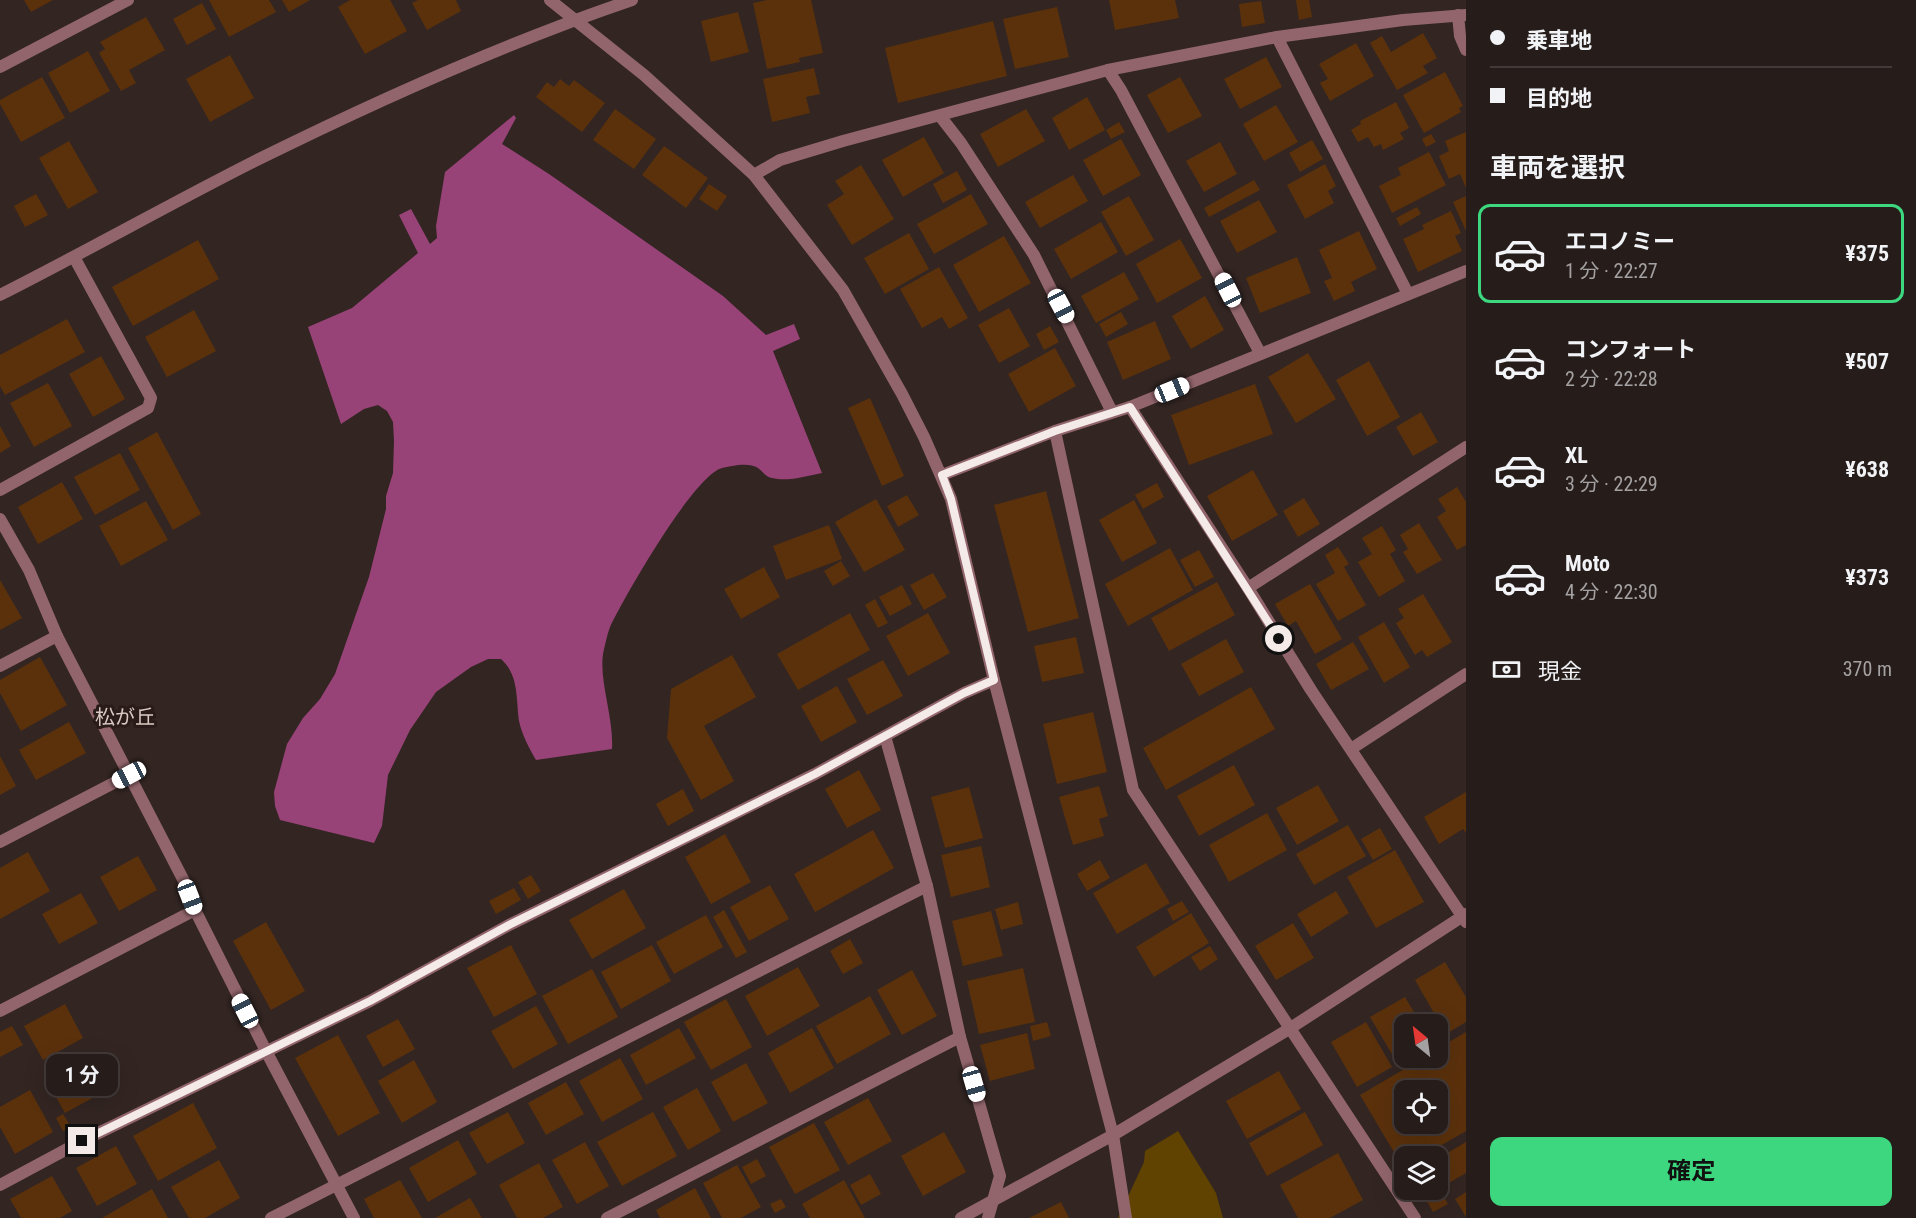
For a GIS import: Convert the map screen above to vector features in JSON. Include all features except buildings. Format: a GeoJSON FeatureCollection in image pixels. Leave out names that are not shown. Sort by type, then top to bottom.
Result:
{"type":"FeatureCollection","features":[{"type":"Feature","properties":{"kind":"street"},"geometry":{"type":"LineString","coordinates":[[0,67],[128,0]]}},
{"type":"Feature","properties":{"kind":"street"},"geometry":{"type":"LineString","coordinates":[[550,0],[644,75],[754,175],[843,290],[902,394],[942,475],[951,499],[994,680],[1113,1135],[1126,1218]]}},
{"type":"Feature","properties":{"kind":"street"},"geometry":{"type":"LineString","coordinates":[[0,295],[253,163],[364,109],[486,55],[575,19],[632,0]]}},
{"type":"Feature","properties":{"kind":"street"},"geometry":{"type":"LineString","coordinates":[[754,175],[780,160],[1108,70],[1277,38],[1462,15],[1460,36],[1466,50]]}},
{"type":"Feature","properties":{"kind":"street"},"geometry":{"type":"LineString","coordinates":[[1277,38],[1408,294]]}},
{"type":"Feature","properties":{"kind":"street"},"geometry":{"type":"LineString","coordinates":[[1108,70],[1133,111],[1260,353]]}},
{"type":"Feature","properties":{"kind":"street"},"geometry":{"type":"LineString","coordinates":[[940,116],[961,143],[1034,255],[1112,412]]}},
{"type":"Feature","properties":{"kind":"street"},"geometry":{"type":"LineString","coordinates":[[0,490],[148,408],[151,398],[74,257]]}},
{"type":"Feature","properties":{"kind":"street"},"geometry":{"type":"LineString","coordinates":[[942,475],[1055,431],[1130,407],[1466,271]]}},
{"type":"Feature","properties":{"kind":"street"},"geometry":{"type":"LineString","coordinates":[[961,1218],[1113,1135],[1289,1029],[1465,917],[1311,690],[1248,588],[1130,407]]}},
{"type":"Feature","properties":{"kind":"street"},"geometry":{"type":"LineString","coordinates":[[1055,431],[1133,790],[1415,1218]]}},
{"type":"Feature","properties":{"kind":"street"},"geometry":{"type":"LineString","coordinates":[[1248,588],[1466,447]]}},
{"type":"Feature","properties":{"kind":"street"},"geometry":{"type":"LineString","coordinates":[[0,519],[29,570],[57,636],[185,884],[195,910],[266,1051],[354,1218]]}},
{"type":"Feature","properties":{"kind":"street"},"geometry":{"type":"LineString","coordinates":[[0,666],[57,636]]}},
{"type":"Feature","properties":{"kind":"street"},"geometry":{"type":"LineString","coordinates":[[1351,749],[1466,674]]}},
{"type":"Feature","properties":{"kind":"street"},"geometry":{"type":"LineString","coordinates":[[0,1185],[82,1141],[370,1001],[509,925],[885,736],[964,693],[994,680]]}},
{"type":"Feature","properties":{"kind":"street"},"geometry":{"type":"LineString","coordinates":[[885,736],[927,886],[960,1038],[1000,1176],[988,1218]]}},
{"type":"Feature","properties":{"kind":"street"},"geometry":{"type":"LineString","coordinates":[[0,842],[129,775]]}},
{"type":"Feature","properties":{"kind":"street"},"geometry":{"type":"LineString","coordinates":[[271,1218],[927,886]]}},
{"type":"Feature","properties":{"kind":"street"},"geometry":{"type":"LineString","coordinates":[[0,1011],[195,910]]}},
{"type":"Feature","properties":{"kind":"street"},"geometry":{"type":"LineString","coordinates":[[607,1218],[960,1038]]}},
{"type":"Feature","properties":{"kind":"shaded area"},"geometry":{"type":"Polygon","coordinates":[[[514,115],[516,118],[502,144],[549,174],[723,296],[766,335],[794,324],[800,339],[773,351],[822,473],[778,479],[768,476],[754,466],[722,468],[710,476],[678,514],[644,566],[609,630],[602,665],[611,725],[612,749],[536,760],[520,726],[516,688],[511,672],[501,659],[488,659],[471,667],[436,692],[410,730],[388,775],[382,826],[374,843],[280,820],[275,806],[274,792],[287,744],[335,674],[369,577],[393,473],[393,422],[387,411],[378,405],[364,409],[341,424],[308,327],[352,308],[418,253],[399,215],[411,209],[430,244],[437,238],[436,226],[445,172],[514,115]]]}},
{"type":"Feature","properties":{"kind":"shaded area"},"geometry":{"type":"Polygon","coordinates":[[[1178,1131],[1216,1193],[1223,1218],[1118,1218],[1144,1162],[1145,1151],[1178,1131]]]}},
{"type":"Feature","properties":{"kind":"district","name":"松が丘"},"geometry":{"type":"Point","coordinates":[125,717]}},
{"type":"Feature","properties":{"kind":"route"},"geometry":{"type":"LineString","coordinates":[[82,1141],[370,1001],[509,925],[815,774],[964,693],[994,680],[951,499],[942,475],[1090,418],[1130,407],[1279,639]]}}]}
